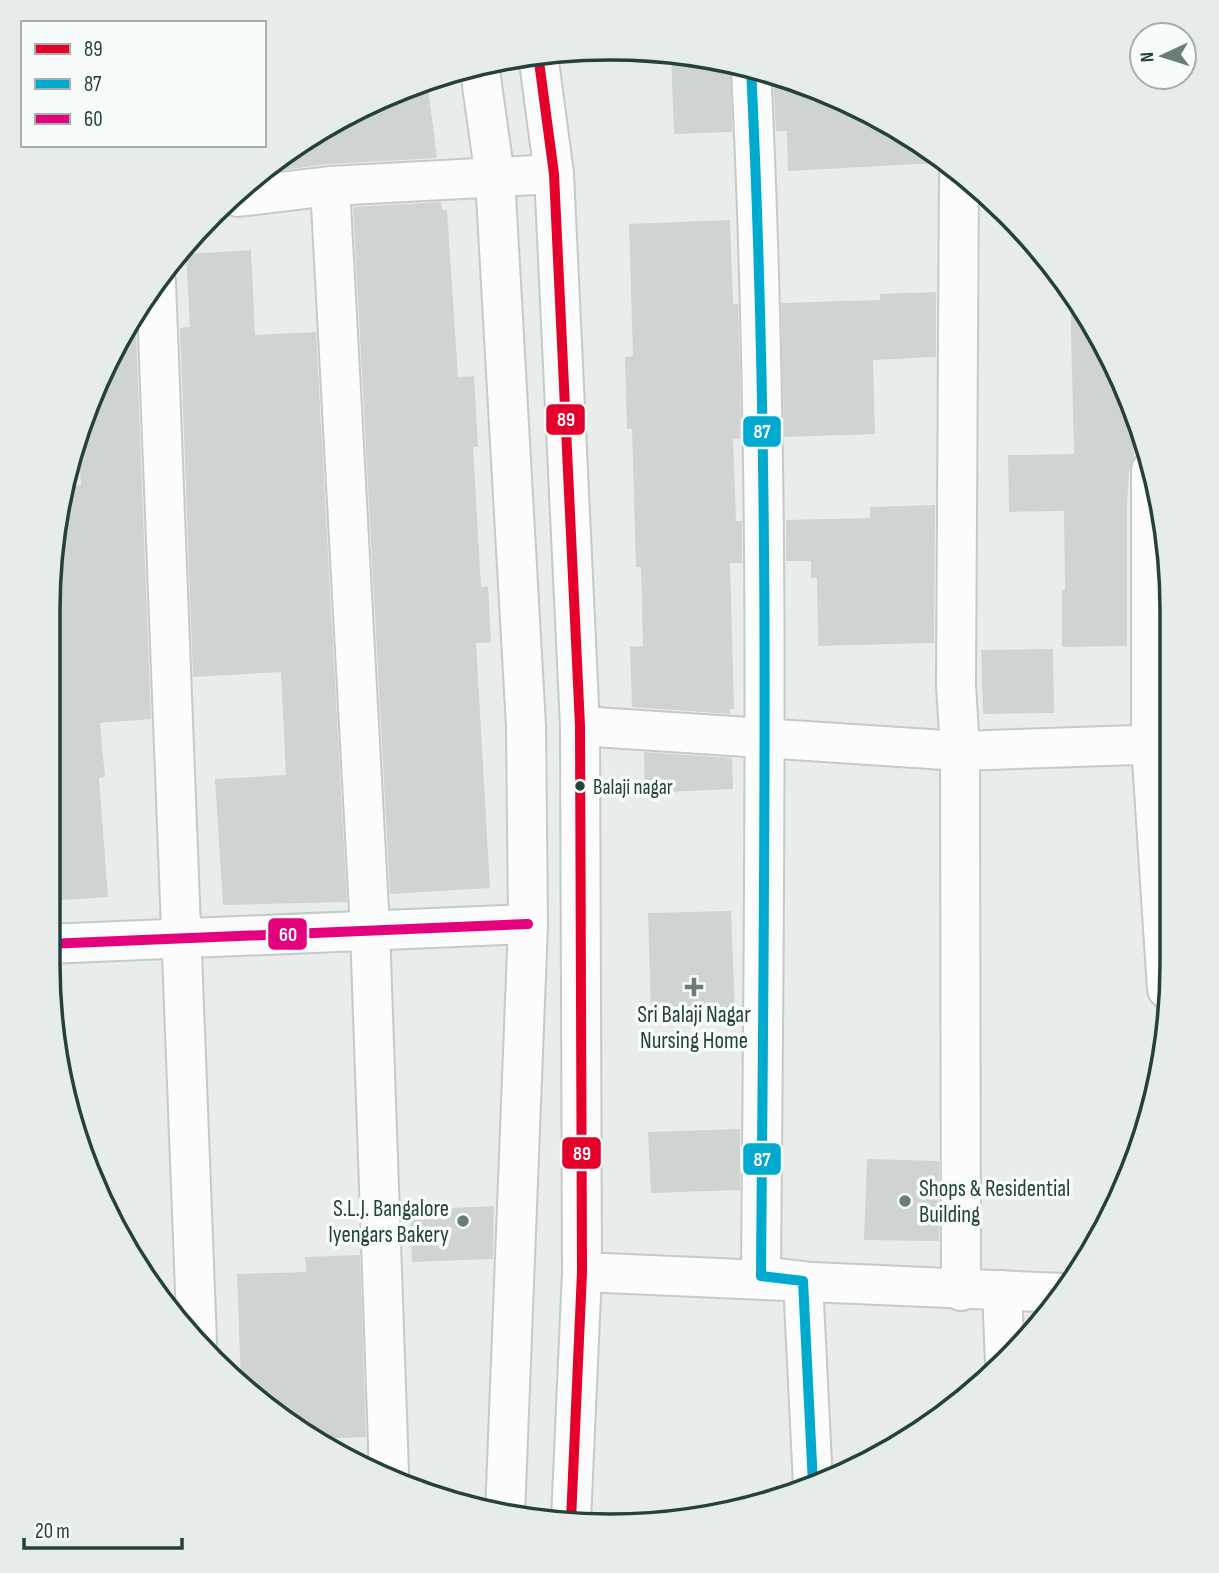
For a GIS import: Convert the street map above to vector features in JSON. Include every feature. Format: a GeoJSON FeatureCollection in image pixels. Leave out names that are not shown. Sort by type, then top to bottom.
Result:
{"type":"FeatureCollection","features":[{"type":"Feature","properties":{"kind":"street"},"geometry":{"type":"LineString","coordinates":[[539,64],[554,174],[580,726],[582,1272],[571,1512]]}},
{"type":"Feature","properties":{"kind":"street"},"geometry":{"type":"LineString","coordinates":[[481,75],[495,177],[526,726],[528,924],[505,1504]]}},
{"type":"Feature","properties":{"kind":"street"},"geometry":{"type":"LineString","coordinates":[[752,78],[758,204],[765,737],[761,1276],[803,1281]]}},
{"type":"Feature","properties":{"kind":"street"},"geometry":{"type":"LineString","coordinates":[[247,196],[330,186],[554,174]]}},
{"type":"Feature","properties":{"kind":"street"},"geometry":{"type":"LineString","coordinates":[[959,185],[956,685],[960,751],[961,1291]]}},
{"type":"Feature","properties":{"kind":"street"},"geometry":{"type":"LineString","coordinates":[[330,186],[370,929],[389,1467]]}},
{"type":"Feature","properties":{"kind":"street"},"geometry":{"type":"LineString","coordinates":[[157,298],[184,939],[197,1327]]}},
{"type":"Feature","properties":{"kind":"street"},"geometry":{"type":"LineString","coordinates":[[1154,529],[1160,775]]}},
{"type":"Feature","properties":{"kind":"street"},"geometry":{"type":"LineString","coordinates":[[580,726],[960,751],[1159,744]]}},
{"type":"Feature","properties":{"kind":"street"},"geometry":{"type":"LineString","coordinates":[[60,944],[528,924]]}},
{"type":"Feature","properties":{"kind":"street"},"geometry":{"type":"LineString","coordinates":[[582,1272],[961,1291],[1050,1292]]}},
{"type":"Feature","properties":{"kind":"street"},"geometry":{"type":"LineString","coordinates":[[803,1281],[812,1475]]}},
{"type":"Feature","properties":{"kind":"street"},"geometry":{"type":"LineString","coordinates":[[1002,1290],[1004,1345]]}},
{"type":"Feature","properties":{"kind":"building"},"geometry":{"type":"Polygon","coordinates":[[[671,63],[731,73],[732,132],[674,134],[671,63]]]}},
{"type":"Feature","properties":{"kind":"building"},"geometry":{"type":"Polygon","coordinates":[[[774,85],[853,116],[931,163],[788,171],[787,131],[776,131],[774,85]]]}},
{"type":"Feature","properties":{"kind":"building"},"geometry":{"type":"Polygon","coordinates":[[[428,91],[437,158],[329,164],[279,170],[304,152],[366,116],[428,91]]]}},
{"type":"Feature","properties":{"kind":"building"},"geometry":{"type":"Polygon","coordinates":[[[441,202],[442,210],[447,210],[458,377],[474,376],[478,447],[473,447],[481,587],[488,586],[491,642],[476,643],[490,888],[390,894],[353,207],[441,202]]]}},
{"type":"Feature","properties":{"kind":"building"},"geometry":{"type":"Polygon","coordinates":[[[730,220],[733,304],[738,304],[740,370],[741,439],[733,439],[736,521],[742,521],[742,563],[730,563],[734,709],[730,709],[730,714],[632,707],[630,647],[643,646],[641,567],[636,567],[632,429],[627,429],[625,357],[633,356],[629,224],[730,220]]]}},
{"type":"Feature","properties":{"kind":"building"},"geometry":{"type":"Polygon","coordinates":[[[251,250],[255,335],[316,332],[347,902],[223,905],[215,779],[286,775],[281,672],[193,677],[180,328],[190,327],[186,259],[190,254],[251,250]]]}},
{"type":"Feature","properties":{"kind":"building"},"geometry":{"type":"Polygon","coordinates":[[[936,292],[936,357],[873,360],[875,434],[784,437],[781,303],[880,300],[880,294],[936,292]]]}},
{"type":"Feature","properties":{"kind":"building"},"geometry":{"type":"Polygon","coordinates":[[[1071,310],[1103,366],[1134,445],[1127,505],[1127,646],[1062,647],[1062,591],[1065,590],[1064,511],[1009,512],[1008,455],[1074,454],[1071,310]]]}},
{"type":"Feature","properties":{"kind":"building"},"geometry":{"type":"Polygon","coordinates":[[[135,331],[151,719],[100,723],[105,777],[99,778],[108,897],[60,900],[60,610],[64,538],[74,485],[81,485],[79,463],[89,433],[101,399],[135,331]]]}},
{"type":"Feature","properties":{"kind":"building"},"geometry":{"type":"Polygon","coordinates":[[[935,505],[934,643],[818,646],[817,578],[811,578],[811,561],[786,561],[786,520],[870,518],[870,507],[935,505]]]}},
{"type":"Feature","properties":{"kind":"building"},"geometry":{"type":"Polygon","coordinates":[[[1053,649],[1054,713],[983,714],[981,650],[1053,649]]]}},
{"type":"Feature","properties":{"kind":"building"},"geometry":{"type":"Polygon","coordinates":[[[644,752],[732,758],[733,789],[645,793],[644,752]]]}},
{"type":"Feature","properties":{"kind":"building"},"geometry":{"type":"Polygon","coordinates":[[[731,911],[735,1012],[651,1015],[648,913],[731,911]]]}},
{"type":"Feature","properties":{"kind":"building"},"geometry":{"type":"Polygon","coordinates":[[[740,1129],[740,1190],[651,1193],[648,1132],[740,1129]]]}},
{"type":"Feature","properties":{"kind":"building","name":"Shops & Residential Building"},"geometry":{"type":"Polygon","coordinates":[[[867,1159],[939,1161],[939,1241],[864,1240],[867,1159]]]}},
{"type":"Feature","properties":{"kind":"building"},"geometry":{"type":"Polygon","coordinates":[[[494,1206],[493,1259],[412,1262],[410,1210],[494,1206]]]}},
{"type":"Feature","properties":{"kind":"building"},"geometry":{"type":"Polygon","coordinates":[[[360,1255],[366,1437],[331,1438],[275,1400],[241,1371],[237,1274],[306,1272],[305,1257],[360,1255]]]}},
{"type":"Feature","properties":{"kind":"transit line","name":"89"},"geometry":{"type":"LineString","coordinates":[[539,64],[554,174],[580,726],[582,1272],[571,1512]]}},
{"type":"Feature","properties":{"kind":"transit line","name":"87"},"geometry":{"type":"LineString","coordinates":[[751,78],[764,521],[761,1276],[803,1281],[812,1475]]}},
{"type":"Feature","properties":{"kind":"transit line","name":"60"},"geometry":{"type":"LineString","coordinates":[[60,943],[528,924]]}},
{"type":"Feature","properties":{"kind":"place","name":"Balaji nagar"},"geometry":{"type":"Point","coordinates":[580,786]}},
{"type":"Feature","properties":{"kind":"place","name":"Sri Balaji Nagar Nursing Home"},"geometry":{"type":"Point","coordinates":[694,987]}},
{"type":"Feature","properties":{"kind":"place","name":"Shops & Residential Building"},"geometry":{"type":"Point","coordinates":[905,1201]}},
{"type":"Feature","properties":{"kind":"place","name":"S.L.J. Bangalore Iyengars Bakery"},"geometry":{"type":"Point","coordinates":[463,1221]}}]}
